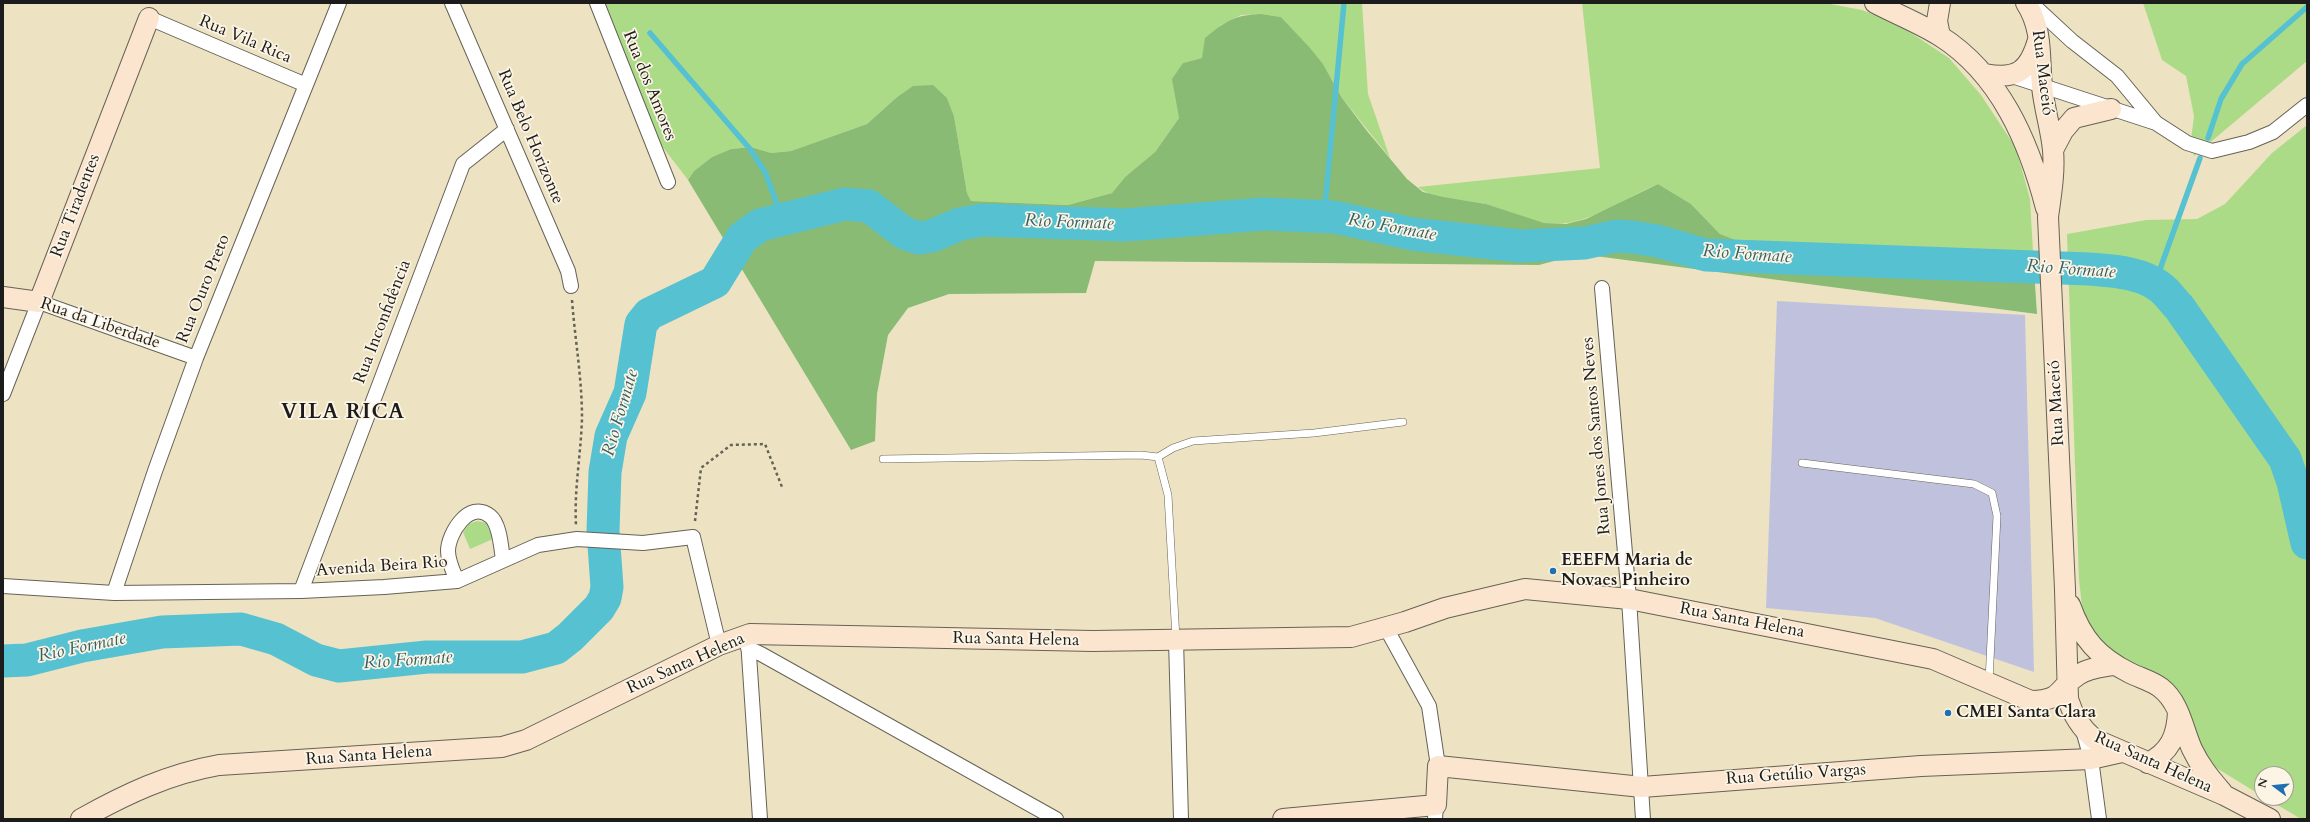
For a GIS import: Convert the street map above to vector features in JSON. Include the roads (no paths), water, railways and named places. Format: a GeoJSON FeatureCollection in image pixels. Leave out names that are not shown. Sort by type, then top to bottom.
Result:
{"type":"FeatureCollection","features":[{"type":"Feature","properties":{"kind":"street","name":"Rua Ouro Preto"},"geometry":{"type":"LineString","coordinates":[[114,593],[155,471],[196,358],[339,3]]}},
{"type":"Feature","properties":{"kind":"street","name":"Rua Belo Horizonte"},"geometry":{"type":"LineString","coordinates":[[452,3],[568,271],[571,286]]}},
{"type":"Feature","properties":{"kind":"street","name":"Rua dos Amores"},"geometry":{"type":"LineString","coordinates":[[597,3],[668,182]]}},
{"type":"Feature","properties":{"kind":"street","name":"Rua Maceió"},"geometry":{"type":"LineString","coordinates":[[1875,3],[1940,36],[1985,74],[2004,102],[2020,132],[2037,174],[2048,217]]}},
{"type":"Feature","properties":{"kind":"street"},"geometry":{"type":"LineString","coordinates":[[1940,3],[1937,21],[1940,36]]}},
{"type":"Feature","properties":{"kind":"street","name":"Rua Maceió"},"geometry":{"type":"LineString","coordinates":[[2026,3],[2032,12],[2040,36],[2042,87],[2053,150],[2053,181],[2048,217],[2068,685]]}},
{"type":"Feature","properties":{"kind":"street"},"geometry":{"type":"LineString","coordinates":[[2031,3],[2072,41],[2117,76],[2156,123]]}},
{"type":"Feature","properties":{"kind":"street","name":"Rua Vila Rica"},"geometry":{"type":"LineString","coordinates":[[149,18],[306,85]]}},
{"type":"Feature","properties":{"kind":"street","name":"Rua Tiradentes"},"geometry":{"type":"LineString","coordinates":[[3,394],[149,18]]}},
{"type":"Feature","properties":{"kind":"street"},"geometry":{"type":"LineString","coordinates":[[1985,74],[2001,77],[2012,76],[2024,69],[2034,57],[2040,36]]}},
{"type":"Feature","properties":{"kind":"street"},"geometry":{"type":"LineString","coordinates":[[2012,76],[2156,123],[2187,143],[2212,151],[2249,142],[2272,132],[2307,105]]}},
{"type":"Feature","properties":{"kind":"street"},"geometry":{"type":"LineString","coordinates":[[2053,150],[2063,131],[2074,118],[2111,109]]}},
{"type":"Feature","properties":{"kind":"street","name":"Rua Inconfidência"},"geometry":{"type":"LineString","coordinates":[[301,591],[462,164],[507,129]]}},
{"type":"Feature","properties":{"kind":"street","name":"Rua Jones dos Santos Neves"},"geometry":{"type":"LineString","coordinates":[[1602,288],[1629,599],[1643,819]]}},
{"type":"Feature","properties":{"kind":"street","name":"Rua da Liberdade"},"geometry":{"type":"LineString","coordinates":[[3,297],[39,302],[196,358]]}},
{"type":"Feature","properties":{"kind":"street"},"geometry":{"type":"LineString","coordinates":[[457,581],[450,563],[448,550],[451,537],[459,522],[471,513],[481,512],[490,516],[497,529],[503,560]]}},
{"type":"Feature","properties":{"kind":"street","name":"Avenida Beira Rio"},"geometry":{"type":"LineString","coordinates":[[3,586],[114,593],[301,591],[457,581],[538,545],[576,539],[643,543],[693,537],[719,645]]}},
{"type":"Feature","properties":{"kind":"street","name":"Rua Santa Helena"},"geometry":{"type":"LineString","coordinates":[[81,819],[116,800],[168,777],[219,765],[502,747],[526,740],[719,645],[748,642],[1093,641],[1351,637],[1385,626],[1405,622],[1445,608],[1525,589],[1629,599],[1934,659],[2032,701],[2047,700],[2059,695],[2068,685],[2083,673],[2095,668],[2113,665],[2161,688],[2178,710],[2192,748],[2203,770],[2224,795]]}},
{"type":"Feature","properties":{"kind":"street","name":"Rua Maceió"},"geometry":{"type":"LineString","coordinates":[[2065,590],[2078,626],[2094,649],[2113,665]]}},
{"type":"Feature","properties":{"kind":"street"},"geometry":{"type":"LineString","coordinates":[[1283,819],[1436,812],[1438,766],[1429,706],[1385,626]]}},
{"type":"Feature","properties":{"kind":"street"},"geometry":{"type":"LineString","coordinates":[[1176,640],[1182,819]]}},
{"type":"Feature","properties":{"kind":"street"},"geometry":{"type":"LineString","coordinates":[[748,642],[760,819]]}},
{"type":"Feature","properties":{"kind":"street"},"geometry":{"type":"LineString","coordinates":[[748,642],[761,654],[1056,819]]}},
{"type":"Feature","properties":{"kind":"street","name":"Rua Santa Helena"},"geometry":{"type":"LineString","coordinates":[[2068,685],[2068,699],[2072,712],[2083,730],[2094,739],[2224,795],[2270,819]]}},
{"type":"Feature","properties":{"kind":"street"},"geometry":{"type":"LineString","coordinates":[[2148,763],[2158,758],[2172,742],[2177,728],[2178,710]]}},
{"type":"Feature","properties":{"kind":"street"},"geometry":{"type":"LineString","coordinates":[[2083,730],[2091,759],[2099,819]]}},
{"type":"Feature","properties":{"kind":"street","name":"Rua Getúlio Vargas"},"geometry":{"type":"LineString","coordinates":[[1438,766],[1470,768],[1642,787],[1921,766],[2091,759],[2122,752]]}},
{"type":"Feature","properties":{"kind":"lane"},"geometry":{"type":"LineString","coordinates":[[884,459],[1141,455],[1158,457],[1173,448],[1193,441],[1314,433],[1403,422]]}},
{"type":"Feature","properties":{"kind":"lane"},"geometry":{"type":"LineString","coordinates":[[1158,457],[1168,495],[1176,640]]}},
{"type":"Feature","properties":{"kind":"lane"},"geometry":{"type":"LineString","coordinates":[[1802,463],[1974,484],[1992,493],[1997,516],[1989,683]]}},
{"type":"Feature","properties":{"kind":"waterway"},"geometry":{"type":"LineString","coordinates":[[1324,216],[1344,3]]}},
{"type":"Feature","properties":{"kind":"waterway"},"geometry":{"type":"LineString","coordinates":[[2208,138],[2221,99],[2242,64],[2307,7]]}},
{"type":"Feature","properties":{"kind":"waterway"},"geometry":{"type":"LineString","coordinates":[[650,33],[750,149],[765,172],[783,220]]}},
{"type":"Feature","properties":{"kind":"waterway"},"geometry":{"type":"LineString","coordinates":[[2155,283],[2200,158]]}},
{"type":"Feature","properties":{"kind":"waterway","name":"Rio Formate"},"geometry":{"type":"LineString","coordinates":[[3,661],[27,660],[82,646],[162,632],[241,629],[276,639],[316,660],[339,666],[427,657],[522,657],[556,648],[570,637],[599,608],[605,598],[607,587],[603,531],[605,472],[611,436],[630,393],[641,324],[649,314],[715,282],[742,238],[760,225],[845,204],[869,206],[904,233],[919,238],[932,236],[960,224],[983,220],[1125,225],[1264,214],[1334,217],[1412,234],[1520,246],[1585,243],[1616,236],[1657,241],[1706,255],[2089,269],[2135,275],[2160,287],[2179,307],[2285,459],[2293,482],[2307,543]]}},
{"type":"Feature","properties":{"kind":"place","name":"EEEFM Maria de Novaes Pinheiro"},"geometry":{"type":"Point","coordinates":[1553,571]}},
{"type":"Feature","properties":{"kind":"place","name":"CMEI Santa Clara"},"geometry":{"type":"Point","coordinates":[1948,713]}},
{"type":"Feature","properties":{"kind":"district","name":"VILA RICA"},"geometry":{"type":"Point","coordinates":[343,413]}}]}
